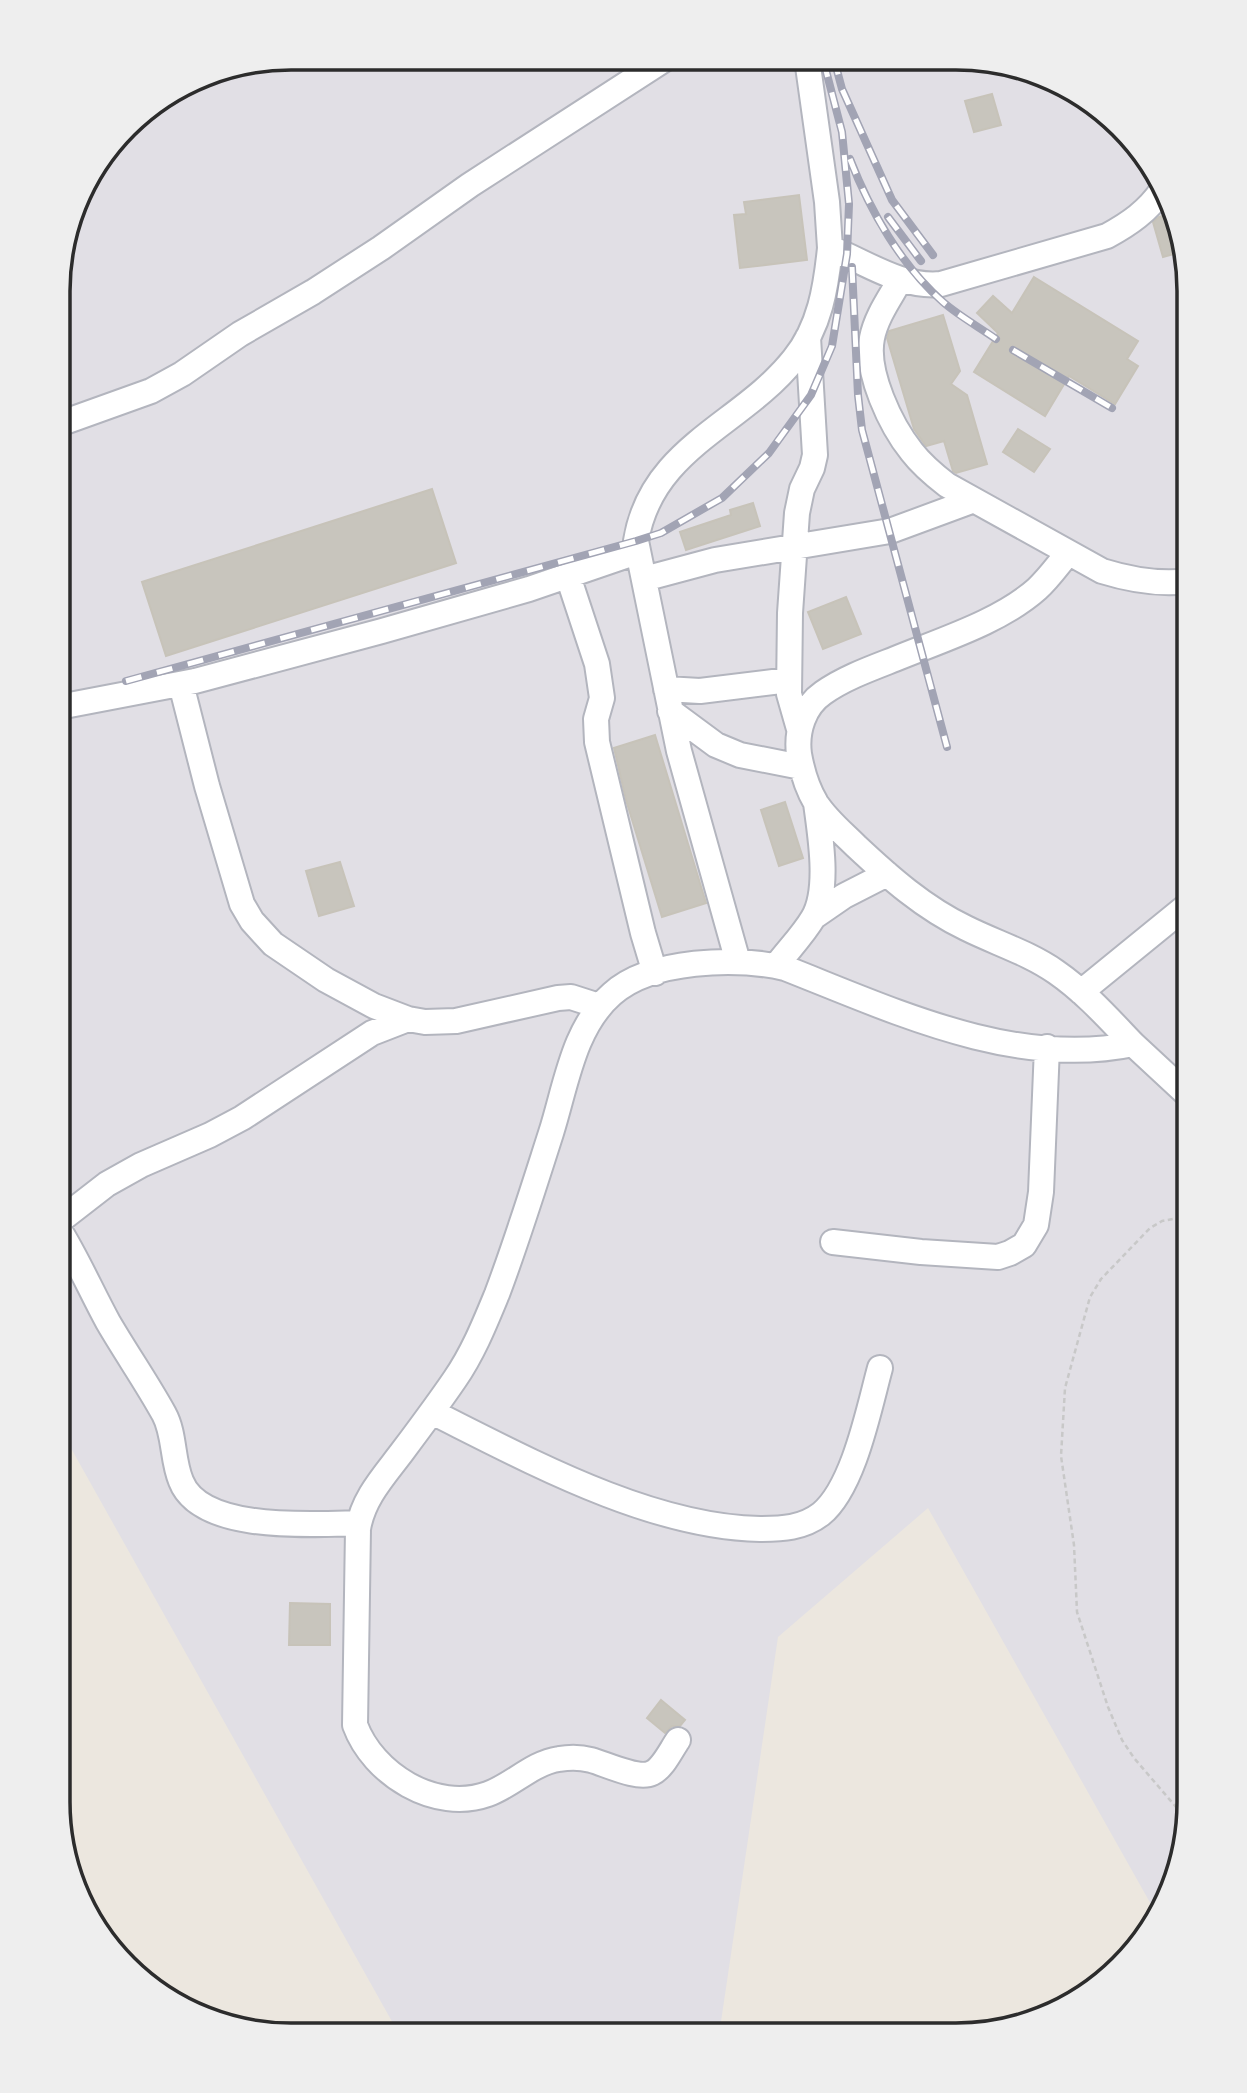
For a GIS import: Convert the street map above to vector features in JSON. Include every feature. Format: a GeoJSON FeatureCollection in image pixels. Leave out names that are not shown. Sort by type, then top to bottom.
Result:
{"type":"FeatureCollection","features":[{"type":"Feature","properties":{"kind":"lane"},"geometry":{"type":"LineString","coordinates":[[70,420],[151,391],[182,374],[240,334],[313,292],[381,248],[470,186],[648,70]]}},
{"type":"Feature","properties":{"kind":"lane"},"geometry":{"type":"LineString","coordinates":[[738,962],[679,751],[636,541],[644,508],[670,466],[779,376],[795,358],[818,315],[826,286],[830,248],[827,202],[809,70]]}},
{"type":"Feature","properties":{"kind":"lane"},"geometry":{"type":"LineString","coordinates":[[830,248],[900,280],[926,286],[941,284],[1107,236],[1129,224],[1156,198]]}},
{"type":"Feature","properties":{"kind":"lane"},"geometry":{"type":"LineString","coordinates":[[900,280],[876,323],[871,340],[871,357],[875,377],[897,432],[912,453],[947,485],[1102,571],[1125,579],[1177,581]]}},
{"type":"Feature","properties":{"kind":"lane"},"geometry":{"type":"LineString","coordinates":[[808,337],[815,455],[802,489],[797,513],[790,613],[789,694],[799,729],[801,767],[816,803],[829,821],[929,908],[964,928],[1030,956],[1056,971],[1082,992],[1177,1085]]}},
{"type":"Feature","properties":{"kind":"lane"},"geometry":{"type":"LineString","coordinates":[[644,579],[715,560],[890,531],[974,500]]}},
{"type":"Feature","properties":{"kind":"lane"},"geometry":{"type":"LineString","coordinates":[[70,705],[180,684],[382,631],[568,576],[637,552]]}},
{"type":"Feature","properties":{"kind":"lane"},"geometry":{"type":"LineString","coordinates":[[799,729],[812,704],[823,693],[868,670],[1007,610],[1036,590],[1068,552]]}},
{"type":"Feature","properties":{"kind":"lane"},"geometry":{"type":"LineString","coordinates":[[568,576],[597,664],[601,698],[596,719],[597,742],[655,973]]}},
{"type":"Feature","properties":{"kind":"lane"},"geometry":{"type":"LineString","coordinates":[[668,700],[700,691],[789,680]]}},
{"type":"Feature","properties":{"kind":"lane"},"geometry":{"type":"LineString","coordinates":[[180,684],[206,786],[242,904],[252,921],[273,944],[326,979],[374,1006],[408,1019],[425,1022],[456,1021],[558,998],[579,999],[599,1006]]}},
{"type":"Feature","properties":{"kind":"lane"},"geometry":{"type":"LineString","coordinates":[[668,700],[716,745],[740,755],[801,767]]}},
{"type":"Feature","properties":{"kind":"lane"},"geometry":{"type":"LineString","coordinates":[[815,916],[820,900],[822,866],[816,803]]}},
{"type":"Feature","properties":{"kind":"lane"},"geometry":{"type":"LineString","coordinates":[[776,966],[815,916],[887,874]]}},
{"type":"Feature","properties":{"kind":"lane"},"geometry":{"type":"LineString","coordinates":[[1082,992],[1177,914]]}},
{"type":"Feature","properties":{"kind":"lane"},"geometry":{"type":"LineString","coordinates":[[678,1740],[658,1769],[645,1776],[574,1757],[546,1762],[491,1793],[460,1799],[441,1797],[402,1782],[367,1751],[355,1725],[359,1523],[371,1494],[457,1377],[470,1353],[497,1293],[573,1060],[588,1022],[599,1006],[624,985],[655,973],[713,962],[738,962],[776,966],[927,1024],[975,1037],[1082,1050],[1110,1049],[1133,1044]]}},
{"type":"Feature","properties":{"kind":"lane"},"geometry":{"type":"LineString","coordinates":[[70,1213],[107,1184],[141,1165],[210,1136],[372,1033],[408,1019]]}},
{"type":"Feature","properties":{"kind":"lane"},"geometry":{"type":"LineString","coordinates":[[834,1242],[921,1252],[998,1256],[1024,1245],[1036,1225],[1041,1192],[1047,1047]]}},
{"type":"Feature","properties":{"kind":"lane"},"geometry":{"type":"LineString","coordinates":[[70,1250],[110,1325],[165,1416],[180,1480],[192,1497],[220,1513],[249,1521],[289,1525],[359,1523]]}},
{"type":"Feature","properties":{"kind":"lane"},"geometry":{"type":"LineString","coordinates":[[432,1412],[562,1475],[668,1516],[743,1529],[792,1528],[808,1523],[821,1514],[845,1480],[857,1451],[880,1368]]}},
{"type":"Feature","properties":{"kind":"path"},"geometry":{"type":"LineString","coordinates":[[1177,1218],[1150,1228],[1101,1279],[1090,1297],[1065,1388],[1061,1456],[1074,1545],[1077,1612],[1108,1707],[1122,1740],[1134,1758],[1177,1808]]}},
{"type":"Feature","properties":{"kind":"shaded area"},"geometry":{"type":"Polygon","coordinates":[[[277,70],[956,70],[1013,78],[1066,100],[1112,135],[1147,181],[1160,207],[1175,263],[1177,1816],[1165,1873],[1151,1905],[928,1508],[778,1637],[721,2023],[393,2023],[70,1446],[70,291],[78,234],[93,193],[107,168],[145,125],[168,107],[193,93],[248,74],[277,70]]]}},
{"type":"Feature","properties":{"kind":"building"},"geometry":{"type":"Polygon","coordinates":[[[992,94],[1001,125],[974,132],[965,101],[992,94]]]}},
{"type":"Feature","properties":{"kind":"building"},"geometry":{"type":"Polygon","coordinates":[[[799,195],[807,260],[740,268],[734,215],[746,214],[744,202],[799,195]]]}},
{"type":"Feature","properties":{"kind":"building"},"geometry":{"type":"Polygon","coordinates":[[[1163,216],[1174,254],[1163,257],[1153,222],[1163,216]]]}},
{"type":"Feature","properties":{"kind":"building"},"geometry":{"type":"Polygon","coordinates":[[[1034,277],[1138,341],[1127,359],[1138,366],[1115,404],[1069,376],[1045,416],[974,372],[998,333],[977,313],[993,296],[1012,313],[1034,277]]]}},
{"type":"Feature","properties":{"kind":"building"},"geometry":{"type":"Polygon","coordinates":[[[943,315],[960,371],[951,384],[967,395],[987,464],[956,473],[953,471],[944,441],[926,446],[914,429],[887,338],[889,331],[943,315]]]}},
{"type":"Feature","properties":{"kind":"building"},"geometry":{"type":"Polygon","coordinates":[[[1018,429],[1050,449],[1034,472],[1003,452],[1018,429]]]}},
{"type":"Feature","properties":{"kind":"building"},"geometry":{"type":"Polygon","coordinates":[[[432,489],[456,563],[166,656],[142,582],[432,489]]]}},
{"type":"Feature","properties":{"kind":"building"},"geometry":{"type":"Polygon","coordinates":[[[753,503],[760,526],[686,550],[680,532],[731,515],[730,510],[753,503]]]}},
{"type":"Feature","properties":{"kind":"building"},"geometry":{"type":"Polygon","coordinates":[[[846,597],[861,634],[823,649],[808,612],[846,597]]]}},
{"type":"Feature","properties":{"kind":"building"},"geometry":{"type":"Polygon","coordinates":[[[655,735],[706,903],[662,917],[626,800],[614,748],[655,735]]]}},
{"type":"Feature","properties":{"kind":"building"},"geometry":{"type":"Polygon","coordinates":[[[785,802],[803,858],[779,866],[761,810],[785,802]]]}},
{"type":"Feature","properties":{"kind":"building"},"geometry":{"type":"Polygon","coordinates":[[[340,862],[354,906],[319,916],[306,871],[340,862]]]}},
{"type":"Feature","properties":{"kind":"building"},"geometry":{"type":"Polygon","coordinates":[[[290,1603],[330,1604],[330,1645],[289,1645],[290,1603]]]}},
{"type":"Feature","properties":{"kind":"building"},"geometry":{"type":"Polygon","coordinates":[[[661,1700],[685,1720],[680,1726],[672,1726],[665,1733],[647,1718],[661,1700]]]}},
{"type":"Feature","properties":{"kind":"railway"},"geometry":{"type":"LineString","coordinates":[[126,681],[636,541],[661,533],[722,498],[769,453],[811,395],[832,346],[847,254],[849,204],[842,132],[826,70]]}},
{"type":"Feature","properties":{"kind":"railway"},"geometry":{"type":"LineString","coordinates":[[837,70],[842,89],[892,200],[933,255]]}},
{"type":"Feature","properties":{"kind":"railway"},"geometry":{"type":"LineString","coordinates":[[850,159],[867,198],[900,254],[949,307],[996,339]]}},
{"type":"Feature","properties":{"kind":"railway"},"geometry":{"type":"LineString","coordinates":[[888,217],[921,261]]}},
{"type":"Feature","properties":{"kind":"railway"},"geometry":{"type":"LineString","coordinates":[[852,267],[862,430],[947,747]]}},
{"type":"Feature","properties":{"kind":"railway"},"geometry":{"type":"LineString","coordinates":[[1013,350],[1112,408]]}}]}
